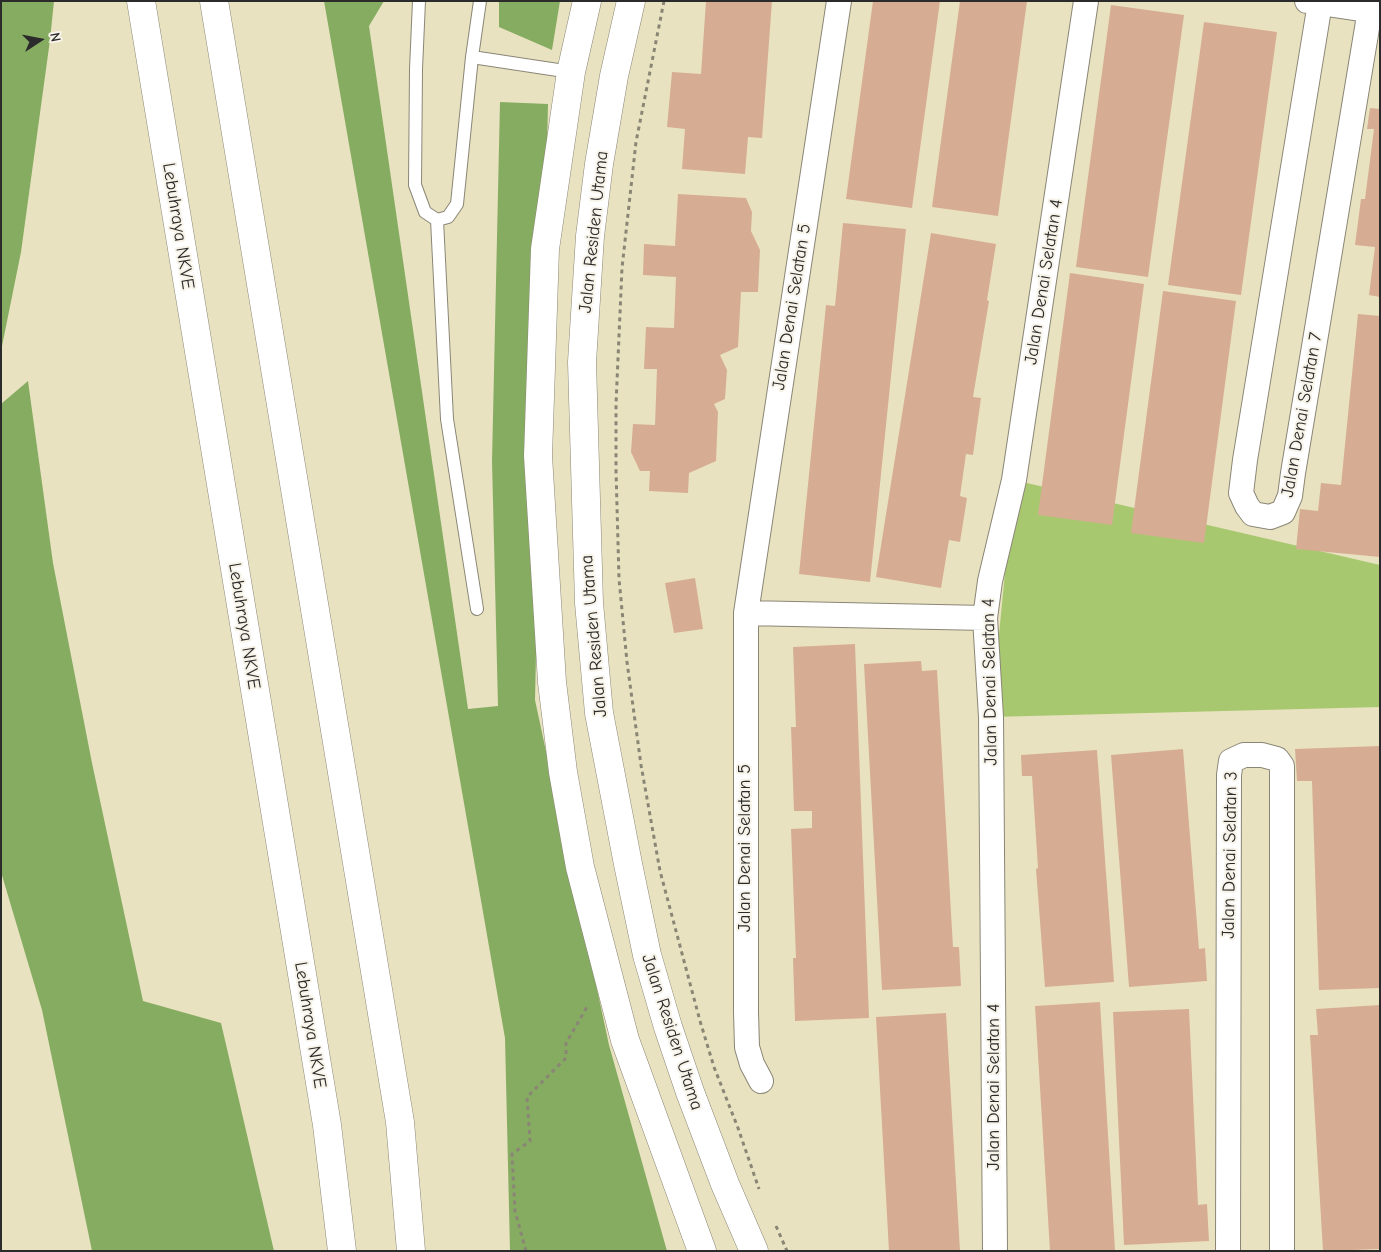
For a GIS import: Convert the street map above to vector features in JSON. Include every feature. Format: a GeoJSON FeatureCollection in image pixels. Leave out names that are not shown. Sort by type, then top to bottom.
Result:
{"type":"FeatureCollection","features":[{"type":"Feature","properties":{"kind":"main road","name":"Lebuhraya NKVE"},"geometry":{"type":"LineString","coordinates":[[141,1],[327,1125],[342,1251]]}},
{"type":"Feature","properties":{"kind":"main road"},"geometry":{"type":"LineString","coordinates":[[214,1],[400,1122],[412,1251]]}},
{"type":"Feature","properties":{"kind":"main road"},"geometry":{"type":"LineString","coordinates":[[587,1],[571,72],[545,250],[538,456],[552,682],[563,772],[580,867],[625,1040],[702,1251]]}},
{"type":"Feature","properties":{"kind":"main road","name":"Jalan Residen Utama"},"geometry":{"type":"LineString","coordinates":[[631,1],[614,76],[599,164],[590,236],[582,362],[588,603],[599,713],[628,864],[650,964],[668,1027],[690,1092],[725,1184],[754,1251]]}},
{"type":"Feature","properties":{"kind":"street","name":"Jalan Denai Selatan 5"},"geometry":{"type":"LineString","coordinates":[[761,1080],[752,1064],[747,1047],[746,612],[839,1]]}},
{"type":"Feature","properties":{"kind":"street","name":"Jalan Denai Selatan 4"},"geometry":{"type":"LineString","coordinates":[[995,1251],[991,716],[985,618],[990,581],[1014,480],[1086,1]]}},
{"type":"Feature","properties":{"kind":"street"},"geometry":{"type":"LineString","coordinates":[[1313,2],[1375,11]]}},
{"type":"Feature","properties":{"kind":"street","name":"Jalan Denai Selatan 7"},"geometry":{"type":"LineString","coordinates":[[1313,2],[1241,493],[1253,514],[1270,518],[1283,512],[1290,496],[1375,11]]}},
{"type":"Feature","properties":{"kind":"street"},"geometry":{"type":"LineString","coordinates":[[746,612],[985,618]]}},
{"type":"Feature","properties":{"kind":"street","name":"Jalan Denai Selatan 3"},"geometry":{"type":"LineString","coordinates":[[1228,1251],[1229,775],[1231,761],[1244,755],[1262,755],[1277,759],[1282,766],[1282,1251]]}},
{"type":"Feature","properties":{"kind":"lane"},"geometry":{"type":"LineString","coordinates":[[419,1],[416,68],[415,185],[425,212],[437,220],[448,217],[457,204],[472,57],[480,1]]}},
{"type":"Feature","properties":{"kind":"lane"},"geometry":{"type":"LineString","coordinates":[[472,57],[571,72]]}},
{"type":"Feature","properties":{"kind":"lane"},"geometry":{"type":"LineString","coordinates":[[437,220],[447,419],[477,609]]}},
{"type":"Feature","properties":{"kind":"path"},"geometry":{"type":"LineString","coordinates":[[664,1],[636,142],[622,268],[616,404],[620,587],[626,654],[641,765],[660,871],[714,1067],[760,1189]]}},
{"type":"Feature","properties":{"kind":"path"},"geometry":{"type":"LineString","coordinates":[[526,1251],[516,1211],[512,1154],[530,1142],[526,1097],[566,1058],[566,1043],[592,1000],[613,994]]}},
{"type":"Feature","properties":{"kind":"path"},"geometry":{"type":"LineString","coordinates":[[775,1224],[787,1251]]}},
{"type":"Feature","properties":{"kind":"green space"},"geometry":{"type":"Polygon","coordinates":[[[1,1],[54,1],[21,252],[1,351],[1,1]]]}},
{"type":"Feature","properties":{"kind":"green space"},"geometry":{"type":"Polygon","coordinates":[[[324,1],[384,1],[369,26],[468,709],[498,706],[492,461],[500,102],[548,104],[535,700],[609,1045],[667,1251],[510,1251],[505,1038],[324,1]]]}},
{"type":"Feature","properties":{"kind":"green space"},"geometry":{"type":"Polygon","coordinates":[[[499,1],[560,1],[552,50],[499,27],[499,1]]]}},
{"type":"Feature","properties":{"kind":"green space"},"geometry":{"type":"Polygon","coordinates":[[[28,381],[53,563],[92,763],[143,1001],[221,1023],[274,1251],[92,1251],[42,1010],[1,872],[1,404],[28,381]]]}},
{"type":"Feature","properties":{"kind":"green space"},"geometry":{"type":"Polygon","coordinates":[[[1014,480],[1380,565],[1380,707],[991,717],[1014,480]]]}},
{"type":"Feature","properties":{"kind":"building"},"geometry":{"type":"Polygon","coordinates":[[[706,1],[772,1],[762,138],[748,137],[745,174],[682,169],[685,129],[667,127],[672,72],[701,74],[706,1]]]}},
{"type":"Feature","properties":{"kind":"building"},"geometry":{"type":"Polygon","coordinates":[[[873,1],[940,1],[912,208],[846,199],[873,1]]]}},
{"type":"Feature","properties":{"kind":"building"},"geometry":{"type":"Polygon","coordinates":[[[960,1],[1027,1],[998,216],[932,207],[960,1]]]}},
{"type":"Feature","properties":{"kind":"building"},"geometry":{"type":"Polygon","coordinates":[[[1111,5],[1184,15],[1148,277],[1076,267],[1111,5]]]}},
{"type":"Feature","properties":{"kind":"building"},"geometry":{"type":"Polygon","coordinates":[[[1204,22],[1277,32],[1241,295],[1168,285],[1204,22]]]}},
{"type":"Feature","properties":{"kind":"building"},"geometry":{"type":"Polygon","coordinates":[[[1370,108],[1380,109],[1380,297],[1369,295],[1375,247],[1355,245],[1361,199],[1365,199],[1374,129],[1367,129],[1370,108]]]}},
{"type":"Feature","properties":{"kind":"building"},"geometry":{"type":"Polygon","coordinates":[[[678,194],[746,198],[752,212],[751,231],[760,250],[758,292],[741,292],[738,347],[720,355],[727,370],[725,399],[714,404],[718,412],[716,461],[689,473],[688,493],[649,491],[650,471],[640,471],[631,452],[633,424],[655,425],[657,369],[644,369],[646,327],[674,328],[676,277],[643,275],[644,244],[675,246],[678,194]]]}},
{"type":"Feature","properties":{"kind":"building"},"geometry":{"type":"Polygon","coordinates":[[[843,223],[906,229],[870,582],[799,574],[826,305],[835,306],[843,223]]]}},
{"type":"Feature","properties":{"kind":"building"},"geometry":{"type":"Polygon","coordinates":[[[931,233],[996,244],[987,300],[989,301],[973,397],[981,398],[973,455],[966,454],[960,496],[967,498],[960,542],[949,540],[941,588],[876,577],[931,233]]]}},
{"type":"Feature","properties":{"kind":"building"},"geometry":{"type":"Polygon","coordinates":[[[1070,273],[1144,284],[1112,525],[1038,515],[1070,273]]]}},
{"type":"Feature","properties":{"kind":"building"},"geometry":{"type":"Polygon","coordinates":[[[1163,291],[1236,301],[1204,543],[1131,533],[1163,291]]]}},
{"type":"Feature","properties":{"kind":"building"},"geometry":{"type":"Polygon","coordinates":[[[1358,314],[1380,316],[1380,557],[1296,549],[1300,509],[1318,511],[1321,483],[1341,485],[1358,314]]]}},
{"type":"Feature","properties":{"kind":"building"},"geometry":{"type":"Polygon","coordinates":[[[695,578],[703,629],[674,633],[665,583],[695,578]]]}},
{"type":"Feature","properties":{"kind":"building"},"geometry":{"type":"Polygon","coordinates":[[[855,644],[869,1018],[795,1021],[793,958],[796,958],[791,829],[812,828],[812,811],[794,811],[791,727],[796,727],[793,647],[855,644]]]}},
{"type":"Feature","properties":{"kind":"building"},"geometry":{"type":"Polygon","coordinates":[[[921,661],[922,671],[937,670],[953,947],[959,947],[961,986],[882,990],[864,664],[921,661]]]}},
{"type":"Feature","properties":{"kind":"building"},"geometry":{"type":"Polygon","coordinates":[[[1380,746],[1380,988],[1319,990],[1312,781],[1297,781],[1295,749],[1380,746]]]}},
{"type":"Feature","properties":{"kind":"building"},"geometry":{"type":"Polygon","coordinates":[[[1183,749],[1199,949],[1205,948],[1207,981],[1129,987],[1111,755],[1183,749]]]}},
{"type":"Feature","properties":{"kind":"building"},"geometry":{"type":"Polygon","coordinates":[[[1097,750],[1114,982],[1045,987],[1036,869],[1038,868],[1032,776],[1022,776],[1021,755],[1097,750]]]}},
{"type":"Feature","properties":{"kind":"building"},"geometry":{"type":"Polygon","coordinates":[[[1100,1002],[1115,1250],[1050,1251],[1035,1006],[1100,1002]]]}},
{"type":"Feature","properties":{"kind":"building"},"geometry":{"type":"Polygon","coordinates":[[[1380,1005],[1380,1249],[1323,1251],[1310,1035],[1318,1035],[1316,1009],[1380,1005]]]}},
{"type":"Feature","properties":{"kind":"building"},"geometry":{"type":"Polygon","coordinates":[[[1189,1009],[1198,1205],[1207,1204],[1209,1241],[1124,1245],[1113,1012],[1189,1009]]]}},
{"type":"Feature","properties":{"kind":"building"},"geometry":{"type":"Polygon","coordinates":[[[946,1013],[960,1251],[889,1251],[876,1017],[946,1013]]]}}]}
